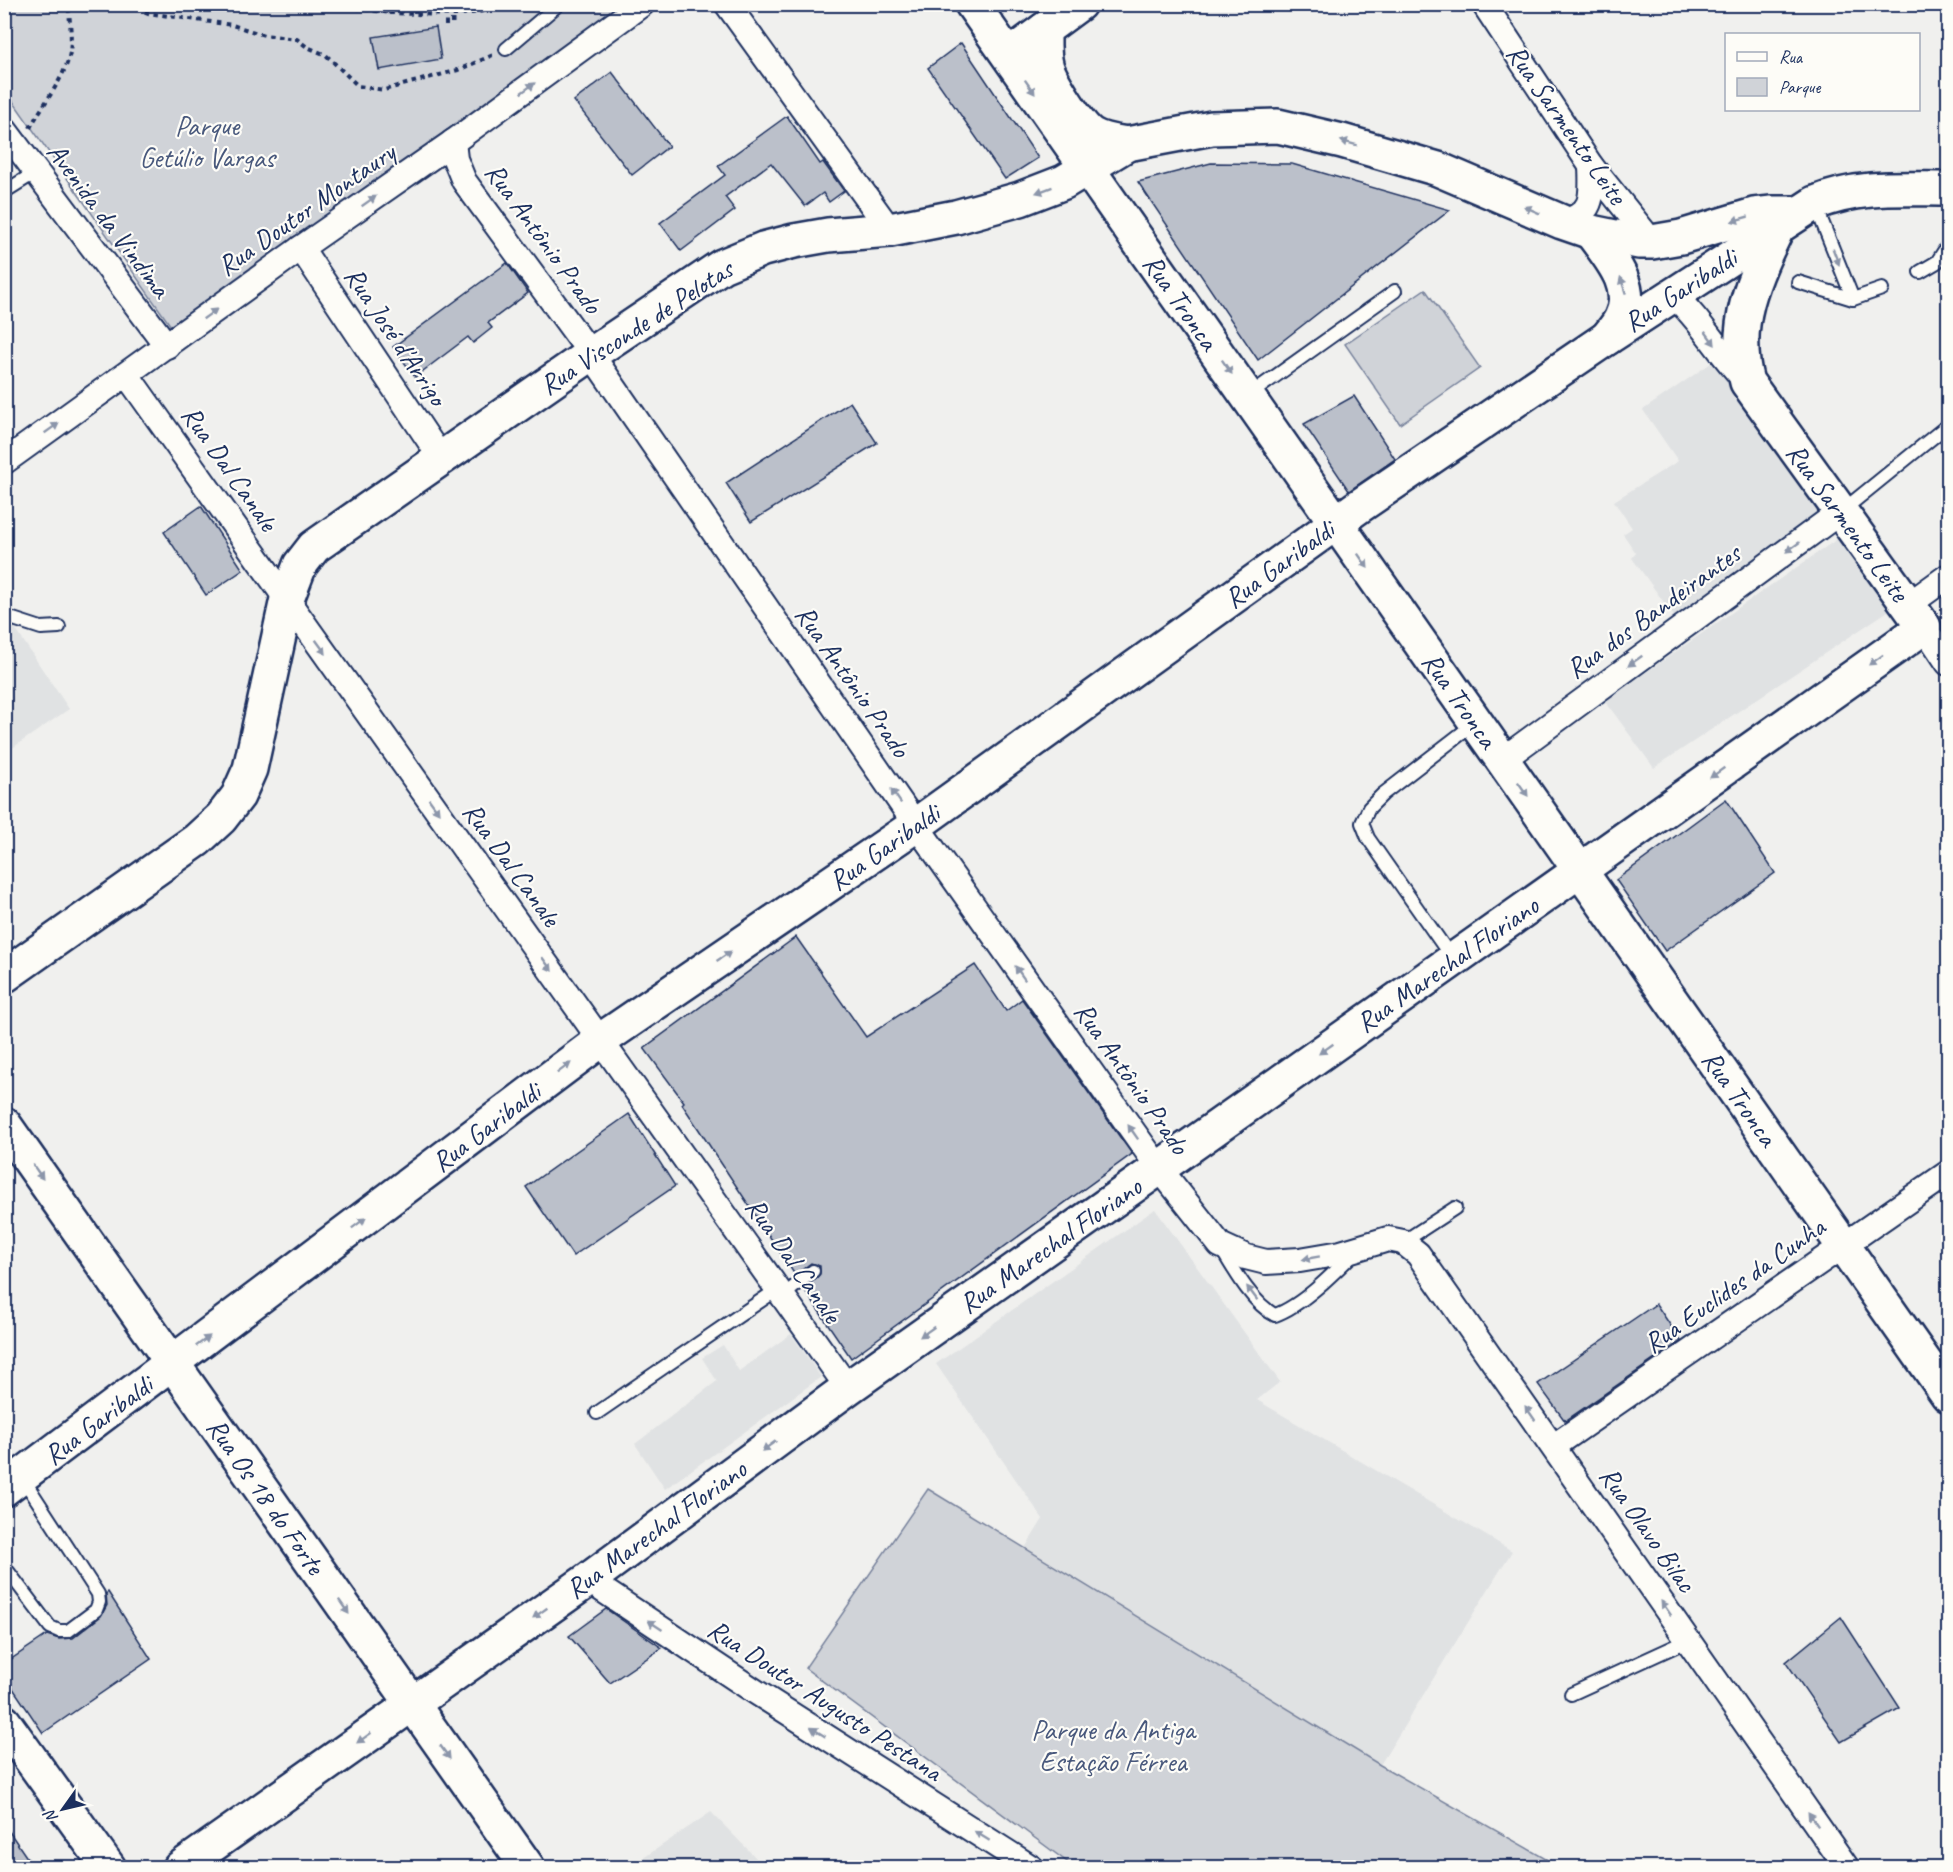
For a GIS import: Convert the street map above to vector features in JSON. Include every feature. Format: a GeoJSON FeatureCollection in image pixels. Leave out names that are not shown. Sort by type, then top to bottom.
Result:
{"type":"FeatureCollection","features":[{"type":"Feature","properties":{"kind":"street","name":"Rua Doutor Montaury"},"geometry":{"type":"LineString","coordinates":[[4,462],[301,248],[453,142],[642,4]]}},
{"type":"Feature","properties":{"kind":"street"},"geometry":{"type":"LineString","coordinates":[[727,4],[890,230]]}},
{"type":"Feature","properties":{"kind":"street","name":"Rua Tronca"},"geometry":{"type":"LineString","coordinates":[[972,4],[1948,1395]]}},
{"type":"Feature","properties":{"kind":"street"},"geometry":{"type":"LineString","coordinates":[[1008,55],[1079,4]]}},
{"type":"Feature","properties":{"kind":"street","name":"Rua Sarmento Leite"},"geometry":{"type":"LineString","coordinates":[[1485,4],[1591,166],[1652,242]]}},
{"type":"Feature","properties":{"kind":"street"},"geometry":{"type":"LineString","coordinates":[[1044,30],[1044,53],[1047,68],[1083,126],[1091,134],[1104,140],[1127,144]]}},
{"type":"Feature","properties":{"kind":"street","name":"Rua Visconde de Pelotas"},"geometry":{"type":"LineString","coordinates":[[4,976],[197,840],[238,796],[249,769],[287,599],[300,565],[314,547],[591,354],[722,266],[763,249],[794,241],[828,235],[890,230],[956,217],[1020,199],[1064,182],[1127,144],[1212,128],[1278,126],[1342,141],[1438,169],[1576,227],[1639,242],[1681,237],[1754,215],[1797,214]]}},
{"type":"Feature","properties":{"kind":"street","name":"Avenida da Vindima"},"geometry":{"type":"LineString","coordinates":[[4,129],[167,346]]}},
{"type":"Feature","properties":{"kind":"street","name":"Rua Antônio Prado"},"geometry":{"type":"LineString","coordinates":[[453,142],[455,159],[464,181],[591,354],[916,825],[1159,1168],[1220,1245],[1246,1257],[1266,1262],[1300,1260],[1396,1240]]}},
{"type":"Feature","properties":{"kind":"street"},"geometry":{"type":"LineString","coordinates":[[1591,166],[1592,196],[1586,208],[1576,219],[1576,227],[1615,267],[1623,280],[1626,293],[1621,318],[1607,338]]}},
{"type":"Feature","properties":{"kind":"street"},"geometry":{"type":"LineString","coordinates":[[1797,214],[1839,194],[1869,189],[1948,189]]}},
{"type":"Feature","properties":{"kind":"street","name":"Rua Sarmento Leite"},"geometry":{"type":"LineString","coordinates":[[1747,381],[1742,362],[1744,312],[1751,286],[1797,214]]}},
{"type":"Feature","properties":{"kind":"street","name":"Rua Garibaldi"},"geometry":{"type":"LineString","coordinates":[[13,1483],[601,1040],[916,825],[1336,523],[1607,338],[1797,214]]}},
{"type":"Feature","properties":{"kind":"street","name":"Rua José d'Arrigo"},"geometry":{"type":"LineString","coordinates":[[301,248],[441,458]]}},
{"type":"Feature","properties":{"kind":"street","name":"Rua Sarmento Leite"},"geometry":{"type":"LineString","coordinates":[[1673,295],[1691,313],[1728,363],[1747,381],[1948,663]]}},
{"type":"Feature","properties":{"kind":"street","name":"Rua Dal Canale"},"geometry":{"type":"LineString","coordinates":[[127,375],[848,1388]]}},
{"type":"Feature","properties":{"kind":"street","name":"Rua dos Bandeirantes"},"geometry":{"type":"LineString","coordinates":[[1502,760],[1840,512]]}},
{"type":"Feature","properties":{"kind":"street"},"geometry":{"type":"LineString","coordinates":[[1916,616],[1948,576]]}},
{"type":"Feature","properties":{"kind":"street","name":"Rua Marechal Floriano"},"geometry":{"type":"LineString","coordinates":[[180,1868],[588,1580],[848,1388],[1580,869],[1916,616]]}},
{"type":"Feature","properties":{"kind":"street","name":"Rua Os 18 do Forte"},"geometry":{"type":"LineString","coordinates":[[4,1124],[528,1868]]}},
{"type":"Feature","properties":{"kind":"street","name":"Rua Euclides da Cunha"},"geometry":{"type":"LineString","coordinates":[[1554,1446],[1948,1173]]}},
{"type":"Feature","properties":{"kind":"street","name":"Rua Olavo Bilac"},"geometry":{"type":"LineString","coordinates":[[1396,1240],[1418,1254],[1847,1868]]}},
{"type":"Feature","properties":{"kind":"street","name":"Rua Doutor Augusto Pestana"},"geometry":{"type":"LineString","coordinates":[[588,1580],[756,1692],[1032,1868]]}},
{"type":"Feature","properties":{"kind":"street"},"geometry":{"type":"LineString","coordinates":[[4,1722],[110,1868]]}},
{"type":"Feature","properties":{"kind":"lane"},"geometry":{"type":"LineString","coordinates":[[507,49],[559,4]]}},
{"type":"Feature","properties":{"kind":"lane"},"geometry":{"type":"LineString","coordinates":[[4,192],[36,172]]}},
{"type":"Feature","properties":{"kind":"lane"},"geometry":{"type":"LineString","coordinates":[[1797,214],[1853,299]]}},
{"type":"Feature","properties":{"kind":"lane"},"geometry":{"type":"LineString","coordinates":[[1920,272],[1937,262],[1948,245]]}},
{"type":"Feature","properties":{"kind":"lane"},"geometry":{"type":"LineString","coordinates":[[1798,282],[1853,299],[1882,289]]}},
{"type":"Feature","properties":{"kind":"lane"},"geometry":{"type":"LineString","coordinates":[[1248,397],[1395,291]]}},
{"type":"Feature","properties":{"kind":"lane"},"geometry":{"type":"LineString","coordinates":[[1840,512],[1948,425]]}},
{"type":"Feature","properties":{"kind":"lane"},"geometry":{"type":"LineString","coordinates":[[4,616],[41,628],[59,627]]}},
{"type":"Feature","properties":{"kind":"lane"},"geometry":{"type":"LineString","coordinates":[[1453,959],[1368,838],[1362,823],[1369,808],[1383,794],[1476,722]]}},
{"type":"Feature","properties":{"kind":"lane"},"geometry":{"type":"LineString","coordinates":[[1396,1240],[1455,1208]]}},
{"type":"Feature","properties":{"kind":"lane","name":"Rua Antônio Prado"},"geometry":{"type":"LineString","coordinates":[[1220,1245],[1231,1266],[1264,1310],[1275,1315],[1286,1312],[1333,1274],[1359,1247]]}},
{"type":"Feature","properties":{"kind":"lane"},"geometry":{"type":"LineString","coordinates":[[597,1413],[813,1271]]}},
{"type":"Feature","properties":{"kind":"lane"},"geometry":{"type":"LineString","coordinates":[[4,1566],[50,1627],[59,1631],[68,1631],[96,1610],[99,1602],[98,1594],[13,1483]]}},
{"type":"Feature","properties":{"kind":"lane"},"geometry":{"type":"LineString","coordinates":[[1571,1694],[1689,1640]]}},
{"type":"Feature","properties":{"kind":"path"},"geometry":{"type":"LineString","coordinates":[[19,149],[41,105],[54,90],[70,55],[72,31],[68,4]]}},
{"type":"Feature","properties":{"kind":"path"},"geometry":{"type":"LineString","coordinates":[[119,4],[148,13],[232,25],[264,35],[297,39],[307,47],[326,55],[358,86],[384,90],[458,70],[507,49]]}},
{"type":"Feature","properties":{"kind":"path"},"geometry":{"type":"LineString","coordinates":[[329,4],[390,13],[455,15],[494,10],[507,4]]}},
{"type":"Feature","properties":{"kind":"path"},"geometry":{"type":"LineString","coordinates":[[390,13],[393,4]]}},
{"type":"Feature","properties":{"kind":"path"},"geometry":{"type":"LineString","coordinates":[[446,26],[446,21],[455,21],[455,15]]}},
{"type":"Feature","properties":{"kind":"shaded area"},"geometry":{"type":"Polygon","coordinates":[[[1714,361],[1824,517],[1678,622],[1632,558],[1636,553],[1623,534],[1632,528],[1614,501],[1678,461],[1643,410],[1714,361]]]}},
{"type":"Feature","properties":{"kind":"shaded area"},"geometry":{"type":"Polygon","coordinates":[[[1843,535],[1894,607],[1654,768],[1605,701],[1843,535]]]}},
{"type":"Feature","properties":{"kind":"shaded area"},"geometry":{"type":"Polygon","coordinates":[[[4,612],[69,709],[5,753],[4,753],[4,612]]]}},
{"type":"Feature","properties":{"kind":"shaded area"},"geometry":{"type":"Polygon","coordinates":[[[1155,1209],[1280,1382],[1257,1400],[1512,1551],[1380,1765],[1025,1548],[1043,1519],[936,1364],[1155,1209]]]}},
{"type":"Feature","properties":{"kind":"shaded area"},"geometry":{"type":"Polygon","coordinates":[[[791,1334],[821,1377],[665,1489],[635,1444],[717,1381],[702,1358],[723,1345],[739,1371],[791,1334]]]}},
{"type":"Feature","properties":{"kind":"shaded area"},"geometry":{"type":"Polygon","coordinates":[[[711,1812],[765,1867],[630,1867],[711,1812]]]}},
{"type":"Feature","properties":{"kind":"green space","name":"Parque Getúlio Vargas"},"geometry":{"type":"Polygon","coordinates":[[[4,5],[641,5],[173,329],[5,90],[4,5]]]}},
{"type":"Feature","properties":{"kind":"green space"},"geometry":{"type":"Polygon","coordinates":[[[1425,289],[1480,368],[1400,424],[1345,344],[1425,289]]]}},
{"type":"Feature","properties":{"kind":"green space","name":"Parque da Antiga Estação Férrea"},"geometry":{"type":"Polygon","coordinates":[[[928,1489],[1380,1765],[1560,1867],[1074,1867],[805,1668],[928,1489]]]}},
{"type":"Feature","properties":{"kind":"building"},"geometry":{"type":"Polygon","coordinates":[[[436,27],[441,59],[379,70],[373,37],[436,27]]]}},
{"type":"Feature","properties":{"kind":"building"},"geometry":{"type":"Polygon","coordinates":[[[961,43],[1038,158],[1005,179],[928,68],[961,43]]]}},
{"type":"Feature","properties":{"kind":"building"},"geometry":{"type":"Polygon","coordinates":[[[612,72],[669,146],[632,175],[574,101],[612,72]]]}},
{"type":"Feature","properties":{"kind":"building"},"geometry":{"type":"Polygon","coordinates":[[[787,116],[820,164],[823,162],[844,191],[829,202],[823,193],[805,206],[771,163],[725,197],[735,210],[681,251],[660,223],[725,175],[718,166],[787,116]]]}},
{"type":"Feature","properties":{"kind":"building"},"geometry":{"type":"Polygon","coordinates":[[[1211,163],[1292,164],[1450,210],[1258,360],[1138,182],[1211,163]]]}},
{"type":"Feature","properties":{"kind":"building"},"geometry":{"type":"Polygon","coordinates":[[[507,263],[528,293],[488,323],[492,328],[473,343],[468,337],[415,377],[393,347],[507,263]]]}},
{"type":"Feature","properties":{"kind":"building"},"geometry":{"type":"Polygon","coordinates":[[[1354,396],[1395,459],[1349,491],[1304,424],[1354,396]]]}},
{"type":"Feature","properties":{"kind":"building"},"geometry":{"type":"Polygon","coordinates":[[[850,402],[877,443],[751,522],[726,483],[850,402]]]}},
{"type":"Feature","properties":{"kind":"building"},"geometry":{"type":"Polygon","coordinates":[[[201,506],[243,570],[206,595],[164,532],[201,506]]]}},
{"type":"Feature","properties":{"kind":"building"},"geometry":{"type":"Polygon","coordinates":[[[1726,799],[1775,873],[1665,951],[1616,880],[1726,799]]]}},
{"type":"Feature","properties":{"kind":"building"},"geometry":{"type":"Polygon","coordinates":[[[796,937],[866,1037],[975,965],[1006,1011],[1022,999],[1132,1154],[851,1358],[804,1289],[820,1274],[820,1266],[811,1263],[795,1275],[682,1104],[684,1102],[644,1048],[796,937]]]}},
{"type":"Feature","properties":{"kind":"building"},"geometry":{"type":"Polygon","coordinates":[[[629,1114],[675,1186],[573,1256],[526,1187],[629,1114]]]}},
{"type":"Feature","properties":{"kind":"building"},"geometry":{"type":"Polygon","coordinates":[[[1656,1304],[1681,1341],[1565,1421],[1538,1384],[1656,1304]]]}},
{"type":"Feature","properties":{"kind":"building"},"geometry":{"type":"Polygon","coordinates":[[[108,1592],[151,1659],[43,1733],[4,1675],[4,1664],[47,1635],[59,1639],[73,1638],[101,1616],[107,1605],[106,1594],[108,1592]]]}},
{"type":"Feature","properties":{"kind":"building"},"geometry":{"type":"Polygon","coordinates":[[[606,1609],[662,1648],[610,1683],[569,1636],[606,1609]]]}},
{"type":"Feature","properties":{"kind":"building"},"geometry":{"type":"Polygon","coordinates":[[[1841,1617],[1900,1708],[1841,1742],[1786,1662],[1841,1617]]]}},
{"type":"Feature","properties":{"kind":"building"},"geometry":{"type":"Polygon","coordinates":[[[4,1824],[34,1868],[4,1868],[4,1824]]]}}]}
